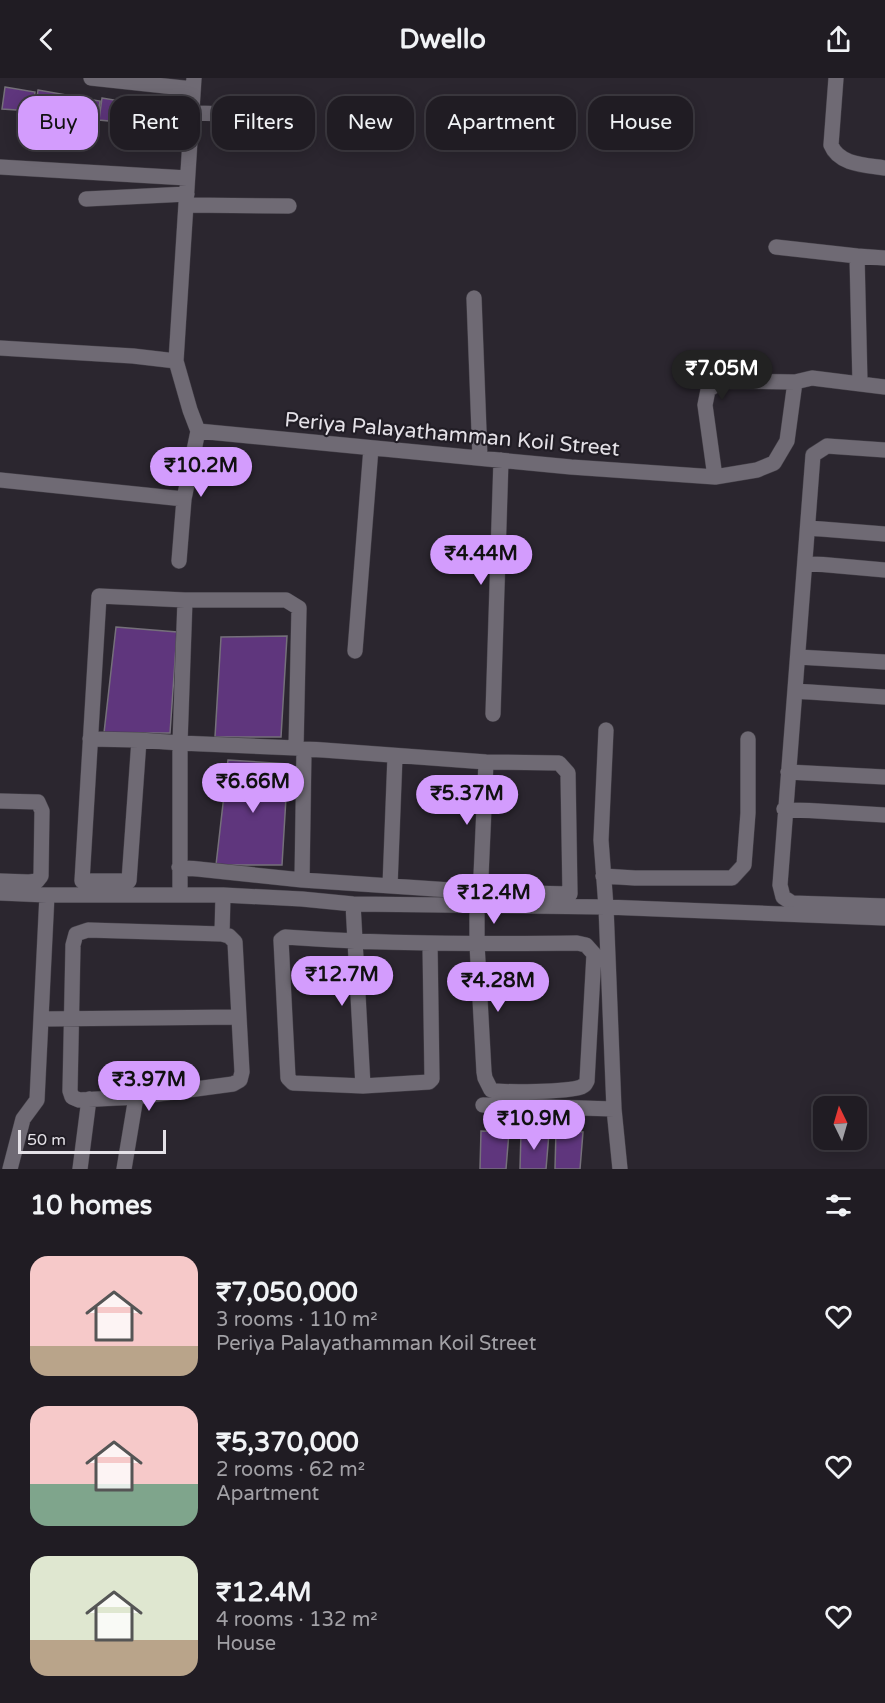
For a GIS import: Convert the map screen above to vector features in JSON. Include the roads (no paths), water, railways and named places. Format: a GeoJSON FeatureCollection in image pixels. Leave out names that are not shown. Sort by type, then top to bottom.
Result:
{"type":"FeatureCollection","features":[{"type":"Feature","properties":{"kind":"street"},"geometry":{"type":"LineString","coordinates":[[91,78],[193,83]]}},
{"type":"Feature","properties":{"kind":"street"},"geometry":{"type":"LineString","coordinates":[[836,78],[831,145],[833,152],[849,162],[885,168]]}},
{"type":"Feature","properties":{"kind":"street"},"geometry":{"type":"LineString","coordinates":[[179,561],[183,499],[198,430],[176,361],[189,150]]}},
{"type":"Feature","properties":{"kind":"street"},"geometry":{"type":"LineString","coordinates":[[0,167],[187,178]]}},
{"type":"Feature","properties":{"kind":"street"},"geometry":{"type":"LineString","coordinates":[[86,199],[186,199],[289,206]]}},
{"type":"Feature","properties":{"kind":"street"},"geometry":{"type":"LineString","coordinates":[[776,247],[885,258]]}},
{"type":"Feature","properties":{"kind":"street"},"geometry":{"type":"LineString","coordinates":[[857,256],[860,383]]}},
{"type":"Feature","properties":{"kind":"street"},"geometry":{"type":"LineString","coordinates":[[474,298],[480,458]]}},
{"type":"Feature","properties":{"kind":"street"},"geometry":{"type":"LineString","coordinates":[[0,348],[133,356],[176,361]]}},
{"type":"Feature","properties":{"kind":"street"},"geometry":{"type":"LineString","coordinates":[[715,477],[705,405],[708,390],[722,381],[795,382],[812,378],[885,387]]}},
{"type":"Feature","properties":{"kind":"street","name":"Periya Palayathamman Koil Street"},"geometry":{"type":"LineString","coordinates":[[198,430],[572,467],[715,477],[757,470],[774,463],[787,441],[795,382]]}},
{"type":"Feature","properties":{"kind":"street"},"geometry":{"type":"LineString","coordinates":[[885,450],[828,446],[813,455],[806,563],[784,809],[780,885],[783,897],[792,903],[885,906]]}},
{"type":"Feature","properties":{"kind":"street"},"geometry":{"type":"LineString","coordinates":[[355,651],[370,448]]}},
{"type":"Feature","properties":{"kind":"street"},"geometry":{"type":"LineString","coordinates":[[493,714],[501,460]]}},
{"type":"Feature","properties":{"kind":"street"},"geometry":{"type":"LineString","coordinates":[[0,480],[183,499]]}},
{"type":"Feature","properties":{"kind":"street"},"geometry":{"type":"LineString","coordinates":[[808,528],[885,534]]}},
{"type":"Feature","properties":{"kind":"street"},"geometry":{"type":"LineString","coordinates":[[806,563],[885,570]]}},
{"type":"Feature","properties":{"kind":"street"},"geometry":{"type":"LineString","coordinates":[[139,740],[129,881],[82,881],[99,596],[185,600],[286,600],[299,608],[302,880]]}},
{"type":"Feature","properties":{"kind":"street"},"geometry":{"type":"LineString","coordinates":[[180,894],[180,743],[185,600]]}},
{"type":"Feature","properties":{"kind":"street"},"geometry":{"type":"LineString","coordinates":[[798,657],[885,662]]}},
{"type":"Feature","properties":{"kind":"street"},"geometry":{"type":"LineString","coordinates":[[795,691],[885,697]]}},
{"type":"Feature","properties":{"kind":"street"},"geometry":{"type":"LineString","coordinates":[[606,730],[601,840],[614,1108],[620,1169]]}},
{"type":"Feature","properties":{"kind":"street"},"geometry":{"type":"LineString","coordinates":[[0,892],[47,895],[223,895],[353,904],[479,901],[570,894],[568,773],[559,763],[486,762],[300,749],[90,739]]}},
{"type":"Feature","properties":{"kind":"street"},"geometry":{"type":"LineString","coordinates":[[603,876],[732,878],[744,865],[748,813],[748,739]]}},
{"type":"Feature","properties":{"kind":"street"},"geometry":{"type":"LineString","coordinates":[[390,886],[395,756]]}},
{"type":"Feature","properties":{"kind":"street"},"geometry":{"type":"LineString","coordinates":[[430,944],[432,1079],[429,1082],[363,1086],[293,1083],[288,1078],[281,940],[285,937],[430,944],[477,944],[577,943],[586,945],[594,954],[585,1085],[580,1088],[557,1090],[490,1090],[485,1078],[477,944],[486,762]]}},
{"type":"Feature","properties":{"kind":"street"},"geometry":{"type":"LineString","coordinates":[[788,772],[885,777]]}},
{"type":"Feature","properties":{"kind":"street"},"geometry":{"type":"LineString","coordinates":[[0,801],[38,802],[42,811],[43,855],[41,876],[37,881],[0,881]]}},
{"type":"Feature","properties":{"kind":"street"},"geometry":{"type":"LineString","coordinates":[[784,809],[885,815]]}},
{"type":"Feature","properties":{"kind":"street"},"geometry":{"type":"LineString","coordinates":[[179,867],[302,880],[390,886],[479,901],[885,918]]}},
{"type":"Feature","properties":{"kind":"street"},"geometry":{"type":"LineString","coordinates":[[10,1169],[23,1119],[37,1101],[47,895]]}},
{"type":"Feature","properties":{"kind":"street"},"geometry":{"type":"LineString","coordinates":[[222,934],[223,895]]}},
{"type":"Feature","properties":{"kind":"street"},"geometry":{"type":"LineString","coordinates":[[353,904],[363,1086]]}},
{"type":"Feature","properties":{"kind":"street"},"geometry":{"type":"LineString","coordinates":[[88,930],[230,936],[234,942],[239,1017],[242,1072],[240,1080],[233,1084],[136,1097],[79,1100],[72,1097],[70,1091],[70,1018],[73,945],[76,934],[88,930]]}},
{"type":"Feature","properties":{"kind":"street"},"geometry":{"type":"LineString","coordinates":[[42,1019],[239,1017]]}},
{"type":"Feature","properties":{"kind":"street"},"geometry":{"type":"LineString","coordinates":[[124,1169],[136,1097]]}},
{"type":"Feature","properties":{"kind":"street"},"geometry":{"type":"LineString","coordinates":[[80,1169],[89,1099]]}},
{"type":"Feature","properties":{"kind":"street"},"geometry":{"type":"LineString","coordinates":[[483,1105],[614,1108]]}}]}
